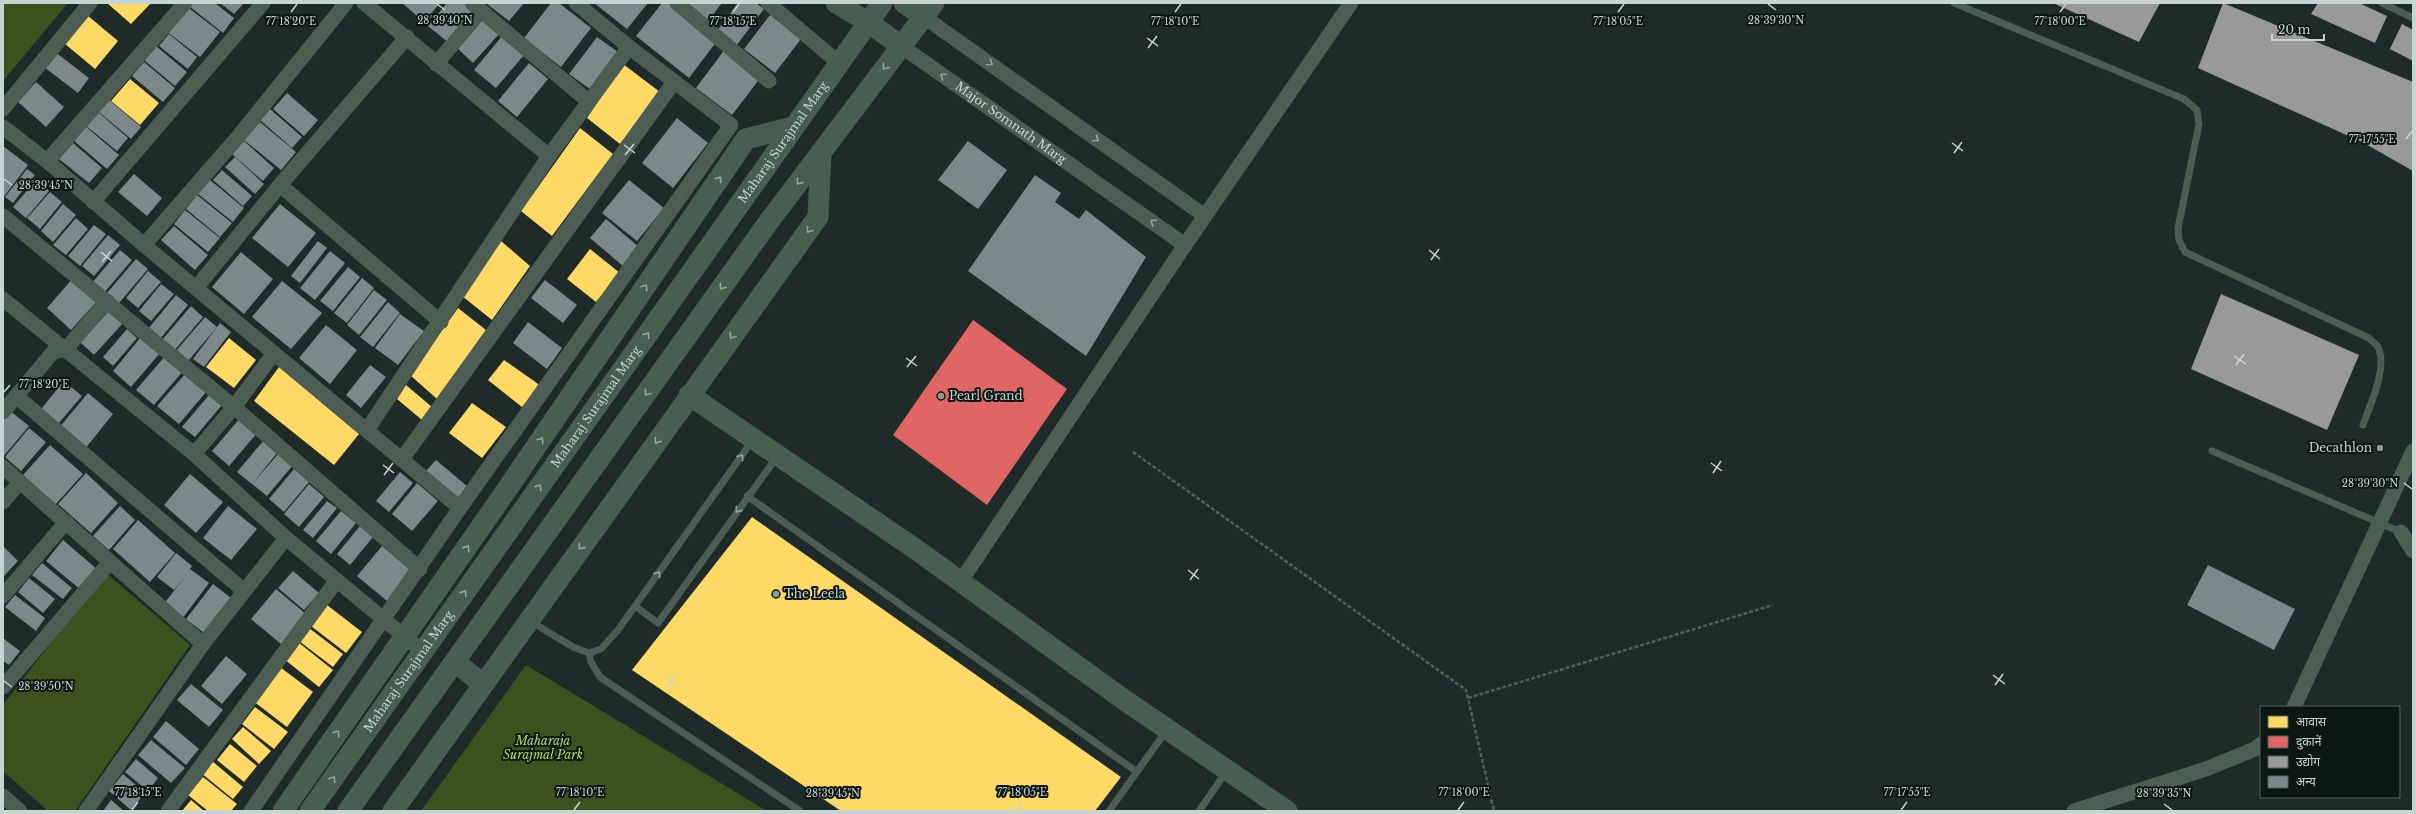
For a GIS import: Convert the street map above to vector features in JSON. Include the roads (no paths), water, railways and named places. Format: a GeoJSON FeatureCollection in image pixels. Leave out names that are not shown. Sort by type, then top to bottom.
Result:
{"type":"FeatureCollection","features":[{"type":"Feature","properties":{"kind":"street"},"geometry":{"type":"LineString","coordinates":[[3,109],[90,3]]}},
{"type":"Feature","properties":{"kind":"street"},"geometry":{"type":"LineString","coordinates":[[47,161],[185,3]]}},
{"type":"Feature","properties":{"kind":"street"},"geometry":{"type":"LineString","coordinates":[[93,202],[263,3]]}},
{"type":"Feature","properties":{"kind":"street"},"geometry":{"type":"LineString","coordinates":[[144,245],[237,138],[346,3]]}},
{"type":"Feature","properties":{"kind":"street"},"geometry":{"type":"LineString","coordinates":[[364,3],[549,156]]}},
{"type":"Feature","properties":{"kind":"street"},"geometry":{"type":"LineString","coordinates":[[251,811],[420,569],[460,508],[731,125],[629,47],[576,3]]}},
{"type":"Feature","properties":{"kind":"street"},"geometry":{"type":"LineString","coordinates":[[678,3],[769,81]]}},
{"type":"Feature","properties":{"kind":"street"},"geometry":{"type":"LineString","coordinates":[[768,3],[839,63]]}},
{"type":"Feature","properties":{"kind":"street","name":"Major Somnath Marg"},"geometry":{"type":"LineString","coordinates":[[836,3],[868,22],[1185,245]]}},
{"type":"Feature","properties":{"kind":"street","name":"Maharaj Surajmal Marg"},"geometry":{"type":"LineString","coordinates":[[310,811],[882,3]]}},
{"type":"Feature","properties":{"kind":"street"},"geometry":{"type":"LineString","coordinates":[[904,3],[929,10],[1205,216]]}},
{"type":"Feature","properties":{"kind":"street"},"geometry":{"type":"LineString","coordinates":[[961,581],[1185,245],[1351,3]]}},
{"type":"Feature","properties":{"kind":"street"},"geometry":{"type":"LineString","coordinates":[[436,64],[476,7],[588,101]]}},
{"type":"Feature","properties":{"kind":"street"},"geometry":{"type":"LineString","coordinates":[[348,811],[767,224],[929,10]]}},
{"type":"Feature","properties":{"kind":"street"},"geometry":{"type":"LineString","coordinates":[[196,288],[280,185],[406,37]]}},
{"type":"Feature","properties":{"kind":"street"},"geometry":{"type":"LineString","coordinates":[[367,430],[549,156],[629,47]]}},
{"type":"Feature","properties":{"kind":"street"},"geometry":{"type":"LineString","coordinates":[[402,459],[674,82]]}},
{"type":"Feature","properties":{"kind":"street"},"geometry":{"type":"LineString","coordinates":[[3,127],[47,161],[144,245],[460,508]]}},
{"type":"Feature","properties":{"kind":"street"},"geometry":{"type":"LineString","coordinates":[[283,811],[405,637],[746,139],[793,127]]}},
{"type":"Feature","properties":{"kind":"street"},"geometry":{"type":"LineString","coordinates":[[394,811],[689,395],[818,217],[821,152]]}},
{"type":"Feature","properties":{"kind":"street"},"geometry":{"type":"LineString","coordinates":[[280,185],[440,322]]}},
{"type":"Feature","properties":{"kind":"street"},"geometry":{"type":"LineString","coordinates":[[3,216],[107,300],[234,407],[420,569]]}},
{"type":"Feature","properties":{"kind":"street"},"geometry":{"type":"LineString","coordinates":[[3,412],[53,352],[66,349],[107,300]]}},
{"type":"Feature","properties":{"kind":"street"},"geometry":{"type":"LineString","coordinates":[[4,302],[66,349],[194,454],[286,538],[423,652]]}},
{"type":"Feature","properties":{"kind":"street"},"geometry":{"type":"LineString","coordinates":[[194,454],[234,407],[274,353]]}},
{"type":"Feature","properties":{"kind":"street"},"geometry":{"type":"LineString","coordinates":[[689,395],[961,581],[1167,729],[1287,811]]}},
{"type":"Feature","properties":{"kind":"street"},"geometry":{"type":"LineString","coordinates":[[16,396],[243,590]]}},
{"type":"Feature","properties":{"kind":"street"},"geometry":{"type":"LineString","coordinates":[[2294,706],[2381,523],[2413,451]]}},
{"type":"Feature","properties":{"kind":"street"},"geometry":{"type":"LineString","coordinates":[[3,467],[203,644]]}},
{"type":"Feature","properties":{"kind":"street"},"geometry":{"type":"LineString","coordinates":[[3,502],[20,482]]}},
{"type":"Feature","properties":{"kind":"street"},"geometry":{"type":"LineString","coordinates":[[3,596],[66,522]]}},
{"type":"Feature","properties":{"kind":"street"},"geometry":{"type":"LineString","coordinates":[[2407,535],[2413,551]]}},
{"type":"Feature","properties":{"kind":"street"},"geometry":{"type":"LineString","coordinates":[[86,811],[203,644],[243,590],[286,538]]}},
{"type":"Feature","properties":{"kind":"street"},"geometry":{"type":"LineString","coordinates":[[3,688],[110,562]]}},
{"type":"Feature","properties":{"kind":"street"},"geometry":{"type":"LineString","coordinates":[[168,811],[337,580]]}},
{"type":"Feature","properties":{"kind":"street"},"geometry":{"type":"LineString","coordinates":[[455,662],[483,684]]}},
{"type":"Feature","properties":{"kind":"street"},"geometry":{"type":"LineString","coordinates":[[2074,811],[2206,768],[2255,749],[2260,745]]}},
{"type":"Feature","properties":{"kind":"street"},"geometry":{"type":"LineString","coordinates":[[3,796],[20,811]]}},
{"type":"Feature","properties":{"kind":"lane"},"geometry":{"type":"LineString","coordinates":[[1954,3],[2184,99],[2197,110],[2199,124],[2178,228],[2179,240],[2185,252],[2369,338],[2378,347],[2381,361],[2378,382],[2363,425]]}},
{"type":"Feature","properties":{"kind":"lane"},"geometry":{"type":"LineString","coordinates":[[2382,3],[2413,18]]}},
{"type":"Feature","properties":{"kind":"lane"},"geometry":{"type":"LineString","coordinates":[[529,620],[573,647],[589,653],[601,649],[618,630],[754,439]]}},
{"type":"Feature","properties":{"kind":"lane"},"geometry":{"type":"LineString","coordinates":[[2212,451],[2407,535]]}},
{"type":"Feature","properties":{"kind":"lane"},"geometry":{"type":"LineString","coordinates":[[635,606],[658,623],[747,496],[778,456]]}},
{"type":"Feature","properties":{"kind":"lane"},"geometry":{"type":"LineString","coordinates":[[747,496],[1137,772]]}},
{"type":"Feature","properties":{"kind":"lane"},"geometry":{"type":"LineString","coordinates":[[589,653],[591,662],[600,677],[800,811]]}},
{"type":"Feature","properties":{"kind":"lane"},"geometry":{"type":"LineString","coordinates":[[1109,811],[1167,729]]}},
{"type":"Feature","properties":{"kind":"lane"},"geometry":{"type":"LineString","coordinates":[[1199,811],[1227,770]]}},
{"type":"Feature","properties":{"kind":"place","name":"Pearl Grand"},"geometry":{"type":"Point","coordinates":[941,396]}},
{"type":"Feature","properties":{"kind":"place","name":"Decathlon"},"geometry":{"type":"Point","coordinates":[2380,448]}},
{"type":"Feature","properties":{"kind":"place","name":"The Leela"},"geometry":{"type":"Point","coordinates":[776,594]}},
{"type":"Feature","properties":{"kind":"park label","name":"Maharaja Surajmal Park"},"geometry":{"type":"Point","coordinates":[543,748]}}]}
